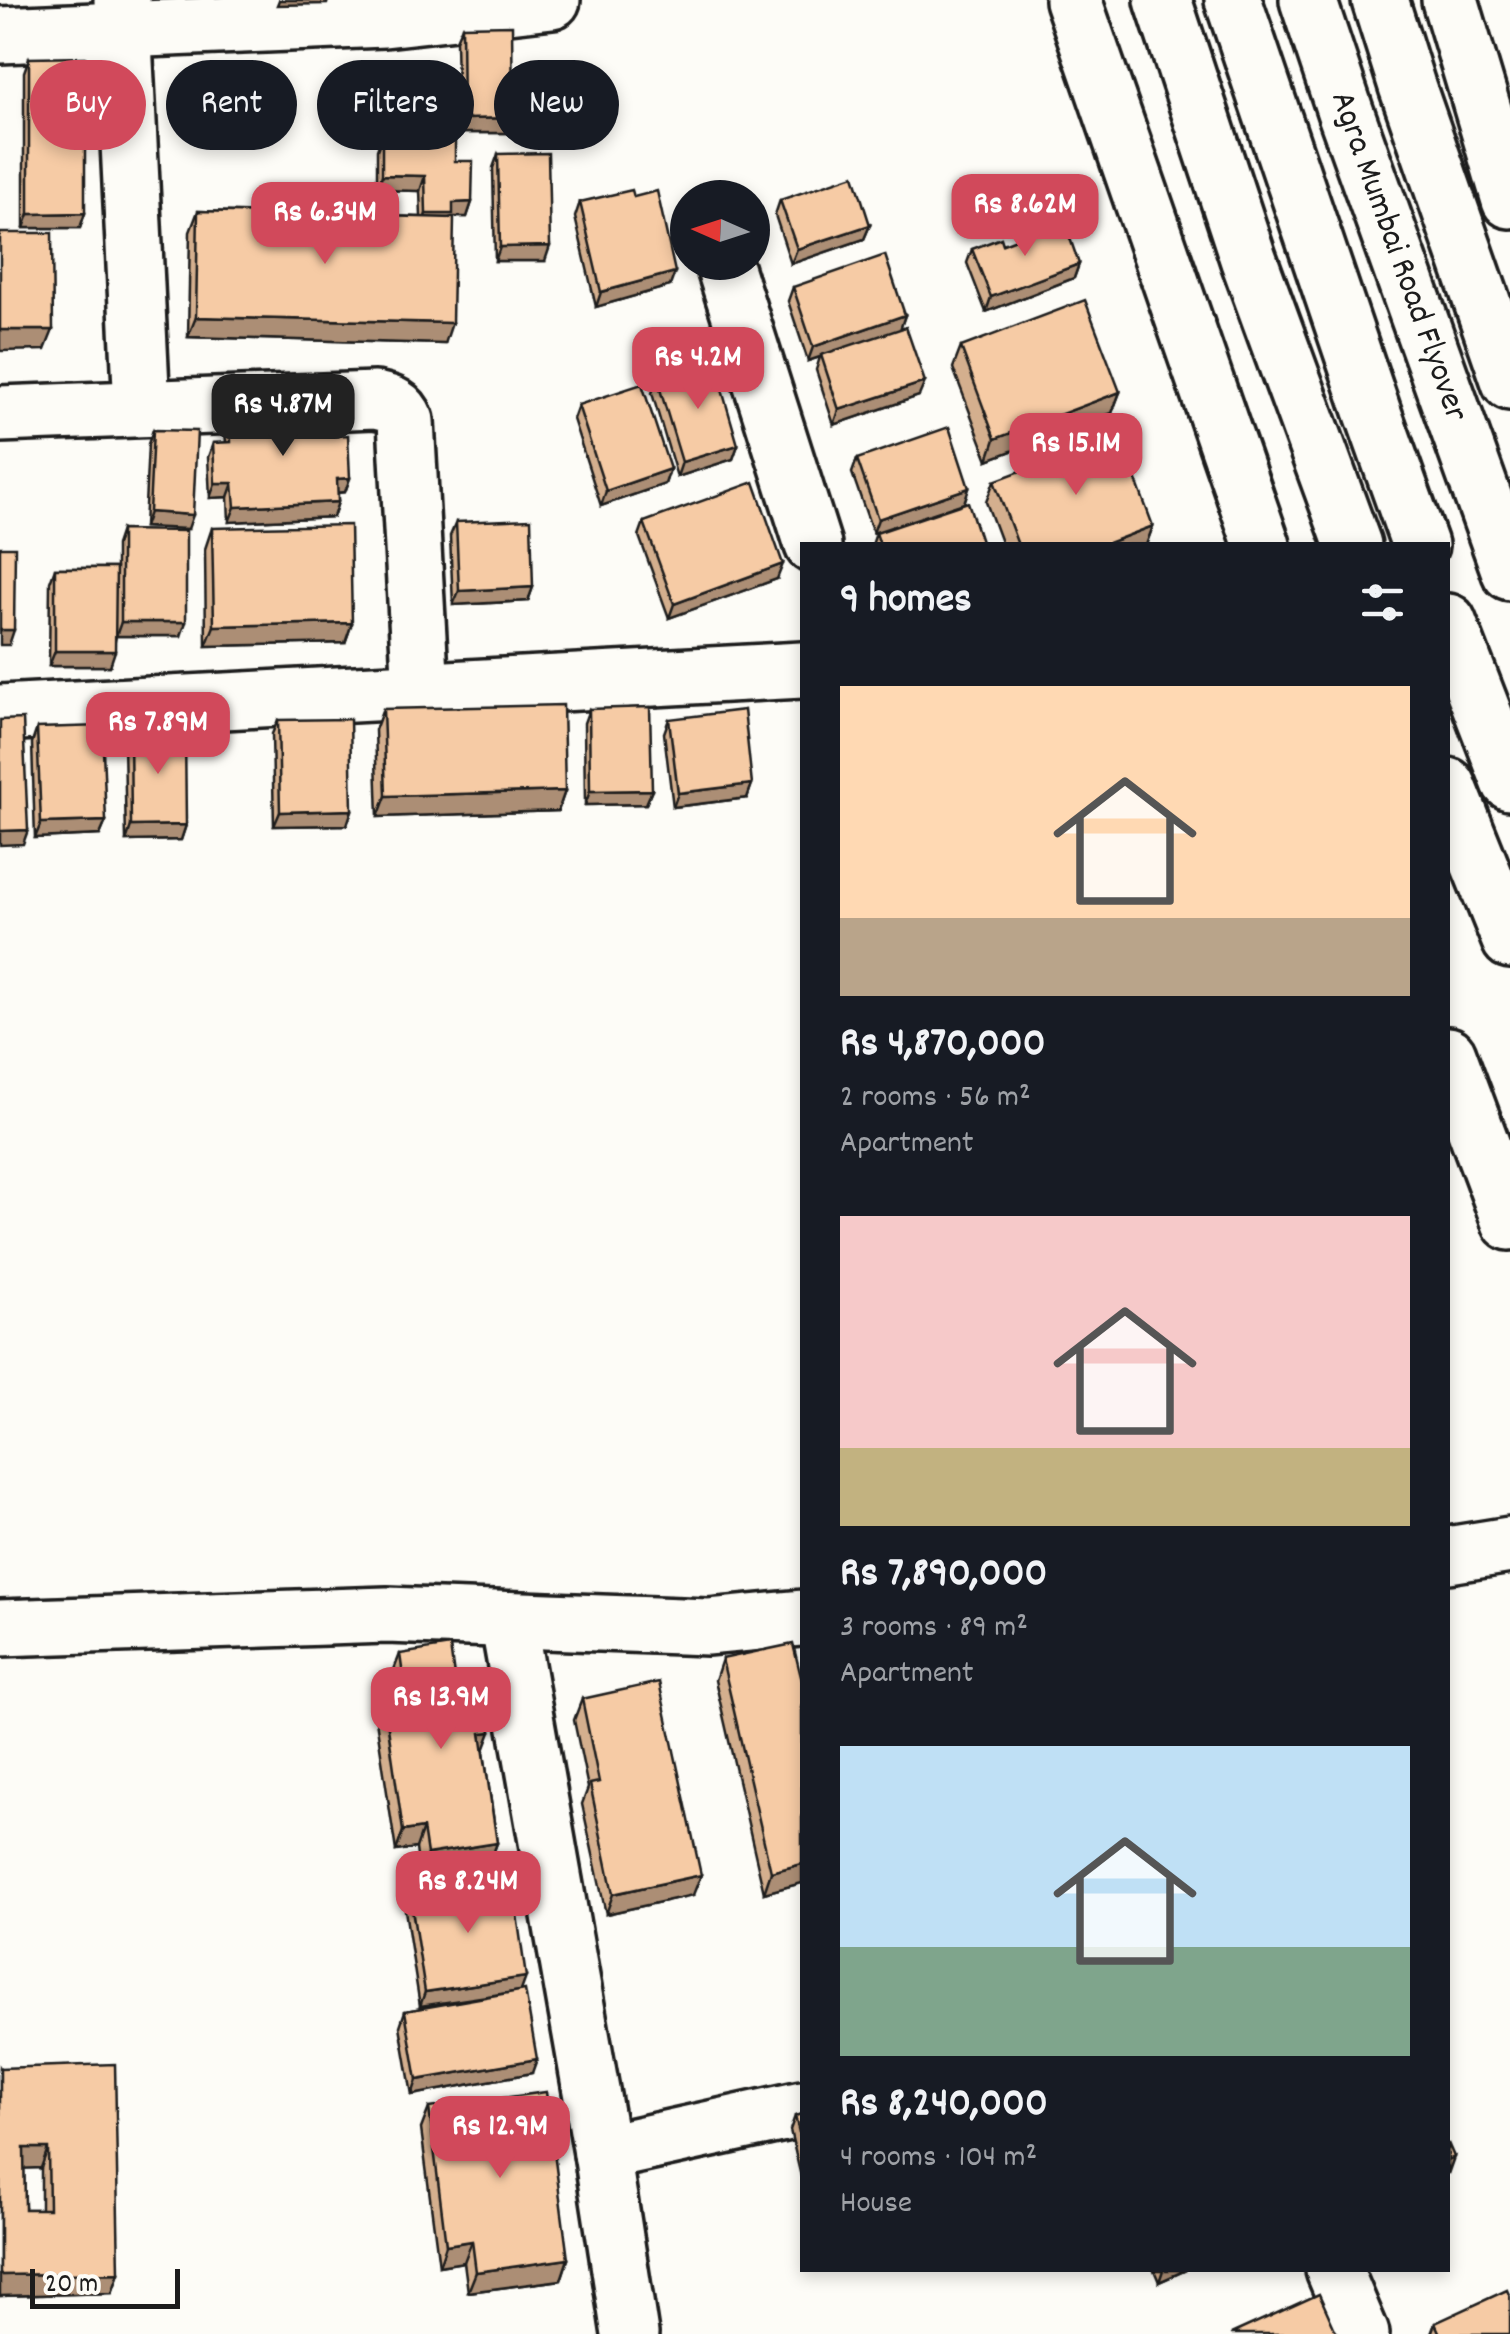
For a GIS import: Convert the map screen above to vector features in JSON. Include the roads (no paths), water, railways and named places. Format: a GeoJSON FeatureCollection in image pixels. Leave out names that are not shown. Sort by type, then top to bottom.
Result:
{"type":"FeatureCollection","features":[{"type":"Feature","properties":{"kind":"main road"},"geometry":{"type":"LineString","coordinates":[[0,35],[123,15],[383,10],[552,0]]}},
{"type":"Feature","properties":{"kind":"main road"},"geometry":{"type":"LineString","coordinates":[[1073,0],[1261,542]]}},
{"type":"Feature","properties":{"kind":"main road"},"geometry":{"type":"LineString","coordinates":[[1163,0],[1248,258],[1352,542]]}},
{"type":"Feature","properties":{"kind":"main road","name":"Agra Mumbai Road Flyover"},"geometry":{"type":"LineString","coordinates":[[1234,0],[1419,542]]}},
{"type":"Feature","properties":{"kind":"main road","name":"Agra Mumbai Road Flyover"},"geometry":{"type":"LineString","coordinates":[[1308,0],[1510,572]]}},
{"type":"Feature","properties":{"kind":"main road"},"geometry":{"type":"LineString","coordinates":[[1380,0],[1510,382]]}},
{"type":"Feature","properties":{"kind":"main road"},"geometry":{"type":"LineString","coordinates":[[1450,0],[1510,200]]}},
{"type":"Feature","properties":{"kind":"main road"},"geometry":{"type":"LineString","coordinates":[[123,15],[142,408]]}},
{"type":"Feature","properties":{"kind":"main road"},"geometry":{"type":"LineString","coordinates":[[728,280],[812,542]]}},
{"type":"Feature","properties":{"kind":"main road"},"geometry":{"type":"LineString","coordinates":[[0,414],[391,402],[402,411],[406,422],[422,691]]}},
{"type":"Feature","properties":{"kind":"main road"},"geometry":{"type":"LineString","coordinates":[[1450,627],[1510,782]]}},
{"type":"Feature","properties":{"kind":"main road"},"geometry":{"type":"LineString","coordinates":[[0,714],[800,670]]}},
{"type":"Feature","properties":{"kind":"main road"},"geometry":{"type":"LineString","coordinates":[[1450,791],[1510,940]]}},
{"type":"Feature","properties":{"kind":"main road"},"geometry":{"type":"LineString","coordinates":[[1450,1060],[1510,1222]]}},
{"type":"Feature","properties":{"kind":"main road"},"geometry":{"type":"LineString","coordinates":[[1450,1554],[1510,1545]]}},
{"type":"Feature","properties":{"kind":"main road"},"geometry":{"type":"LineString","coordinates":[[0,1628],[387,1615],[708,1627],[800,1618]]}},
{"type":"Feature","properties":{"kind":"main road"},"geometry":{"type":"LineString","coordinates":[[508,1620],[630,2334]]}},
{"type":"Feature","properties":{"kind":"main road"},"geometry":{"type":"LineString","coordinates":[[602,2153],[800,2108]]}},
{"type":"Feature","properties":{"kind":"main road"},"geometry":{"type":"LineString","coordinates":[[1335,2272],[1361,2334]]}}]}
